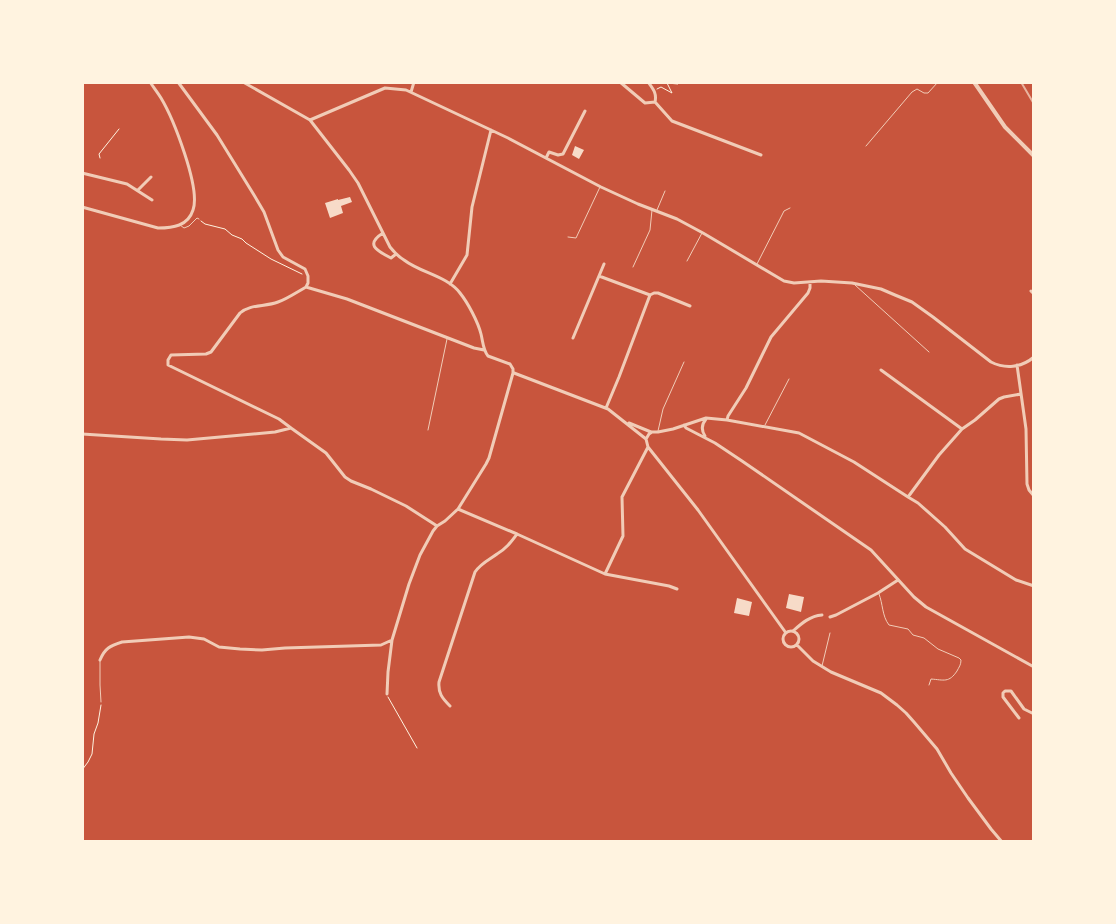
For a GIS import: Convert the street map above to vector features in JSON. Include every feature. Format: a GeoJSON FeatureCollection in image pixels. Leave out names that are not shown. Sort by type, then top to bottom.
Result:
{"type":"FeatureCollection","features":[{"type":"Feature","properties":{"kind":"street"},"geometry":{"type":"LineString","coordinates":[[82,207],[158,228],[171,228],[180,225],[188,219],[194,209],[195,198],[192,183],[178,134],[162,100],[150,82]]}},
{"type":"Feature","properties":{"kind":"street"},"geometry":{"type":"LineString","coordinates":[[178,82],[217,135],[254,195],[264,212],[278,250],[283,257],[306,269],[308,283],[306,287],[280,302],[244,309],[214,350],[209,353],[174,355],[168,360],[168,364],[278,419],[326,453],[350,481],[406,506],[437,526]]}},
{"type":"Feature","properties":{"kind":"street"},"geometry":{"type":"LineString","coordinates":[[242,82],[310,120],[358,183],[390,247],[405,261],[450,284],[461,293],[481,333],[484,350],[488,356],[512,366],[513,373],[489,458],[458,509],[433,531],[413,573],[392,640],[387,694]]}},
{"type":"Feature","properties":{"kind":"street"},"geometry":{"type":"LineString","coordinates":[[411,92],[414,82]]}},
{"type":"Feature","properties":{"kind":"street"},"geometry":{"type":"LineString","coordinates":[[532,82],[543,82]]}},
{"type":"Feature","properties":{"kind":"street"},"geometry":{"type":"LineString","coordinates":[[620,82],[645,102],[655,102],[672,121],[761,155]]}},
{"type":"Feature","properties":{"kind":"street"},"geometry":{"type":"LineString","coordinates":[[648,82],[656,96],[655,102]]}},
{"type":"Feature","properties":{"kind":"street"},"geometry":{"type":"LineString","coordinates":[[974,82],[1005,126],[1034,156]]}},
{"type":"Feature","properties":{"kind":"street"},"geometry":{"type":"LineString","coordinates":[[310,120],[385,88],[406,90],[491,130],[600,186],[703,232],[784,282],[852,282],[881,290],[912,302],[991,362],[999,366],[1018,365],[1034,357]]}},
{"type":"Feature","properties":{"kind":"street"},"geometry":{"type":"LineString","coordinates":[[546,158],[549,152],[558,155],[563,154],[585,111]]}},
{"type":"Feature","properties":{"kind":"street"},"geometry":{"type":"LineString","coordinates":[[450,284],[467,255],[472,207],[491,130]]}},
{"type":"Feature","properties":{"kind":"street"},"geometry":{"type":"LineString","coordinates":[[82,173],[127,184],[152,200]]}},
{"type":"Feature","properties":{"kind":"street"},"geometry":{"type":"LineString","coordinates":[[138,190],[151,177]]}},
{"type":"Feature","properties":{"kind":"street"},"geometry":{"type":"LineString","coordinates":[[383,233],[374,241],[374,248],[390,258],[396,254]]}},
{"type":"Feature","properties":{"kind":"street"},"geometry":{"type":"LineString","coordinates":[[573,338],[604,264]]}},
{"type":"Feature","properties":{"kind":"street"},"geometry":{"type":"LineString","coordinates":[[599,276],[650,295],[658,293],[690,306]]}},
{"type":"Feature","properties":{"kind":"street"},"geometry":{"type":"LineString","coordinates":[[727,420],[746,388],[771,337],[808,293],[810,282]]}},
{"type":"Feature","properties":{"kind":"street"},"geometry":{"type":"LineString","coordinates":[[306,287],[347,299],[474,348],[484,350]]}},
{"type":"Feature","properties":{"kind":"street"},"geometry":{"type":"LineString","coordinates":[[606,408],[650,295]]}},
{"type":"Feature","properties":{"kind":"street"},"geometry":{"type":"LineString","coordinates":[[1018,365],[1026,429],[1027,484],[1034,496]]}},
{"type":"Feature","properties":{"kind":"street"},"geometry":{"type":"LineString","coordinates":[[881,370],[962,429]]}},
{"type":"Feature","properties":{"kind":"street"},"geometry":{"type":"LineString","coordinates":[[513,373],[606,408],[646,437],[648,447],[698,510],[786,633]]}},
{"type":"Feature","properties":{"kind":"street"},"geometry":{"type":"LineString","coordinates":[[908,497],[939,455],[962,429],[999,399],[1021,394]]}},
{"type":"Feature","properties":{"kind":"street"},"geometry":{"type":"LineString","coordinates":[[706,418],[702,427],[707,438]]}},
{"type":"Feature","properties":{"kind":"street"},"geometry":{"type":"LineString","coordinates":[[622,419],[652,432],[658,432],[706,418],[794,432],[816,441],[854,462],[918,503],[945,527],[965,549],[1016,580],[1034,586]]}},
{"type":"Feature","properties":{"kind":"street"},"geometry":{"type":"LineString","coordinates":[[684,425],[742,461],[870,550],[914,597],[926,607],[1034,667]]}},
{"type":"Feature","properties":{"kind":"street"},"geometry":{"type":"LineString","coordinates":[[82,434],[187,440],[275,432],[291,428]]}},
{"type":"Feature","properties":{"kind":"street"},"geometry":{"type":"LineString","coordinates":[[646,437],[652,432]]}},
{"type":"Feature","properties":{"kind":"street"},"geometry":{"type":"LineString","coordinates":[[606,574],[623,536],[622,497],[648,447]]}},
{"type":"Feature","properties":{"kind":"street"},"geometry":{"type":"LineString","coordinates":[[458,509],[606,574],[677,589]]}},
{"type":"Feature","properties":{"kind":"street"},"geometry":{"type":"LineString","coordinates":[[450,706],[440,695],[438,682],[475,572],[484,562],[507,547],[517,534]]}},
{"type":"Feature","properties":{"kind":"street"},"geometry":{"type":"LineString","coordinates":[[830,617],[878,593],[898,580]]}},
{"type":"Feature","properties":{"kind":"street"},"geometry":{"type":"LineString","coordinates":[[797,645],[790,647],[784,643],[783,638],[786,633],[792,631],[807,619],[822,615]]}},
{"type":"Feature","properties":{"kind":"street"},"geometry":{"type":"LineString","coordinates":[[792,631],[798,636],[799,642],[797,645]]}},
{"type":"Feature","properties":{"kind":"street"},"geometry":{"type":"LineString","coordinates":[[100,660],[104,651],[117,644],[168,638],[189,637],[204,639],[219,647],[262,650],[381,645],[392,640]]}},
{"type":"Feature","properties":{"kind":"street"},"geometry":{"type":"LineString","coordinates":[[797,645],[822,667],[880,693],[906,713],[937,749],[968,798],[1002,842]]}},
{"type":"Feature","properties":{"kind":"street"},"geometry":{"type":"LineString","coordinates":[[1019,718],[1003,697],[1005,691],[1011,691],[1024,709],[1034,714]]}},
{"type":"Feature","properties":{"kind":"lane"},"geometry":{"type":"LineString","coordinates":[[866,146],[912,92],[919,90],[928,93],[938,82]]}},
{"type":"Feature","properties":{"kind":"lane"},"geometry":{"type":"LineString","coordinates":[[568,237],[576,238],[600,186]]}},
{"type":"Feature","properties":{"kind":"lane"},"geometry":{"type":"LineString","coordinates":[[633,267],[650,230],[654,210],[665,191]]}},
{"type":"Feature","properties":{"kind":"lane"},"geometry":{"type":"LineString","coordinates":[[757,265],[784,211],[790,208]]}},
{"type":"Feature","properties":{"kind":"lane"},"geometry":{"type":"LineString","coordinates":[[180,225],[184,228],[197,218],[199,219]]}},
{"type":"Feature","properties":{"kind":"lane"},"geometry":{"type":"LineString","coordinates":[[687,261],[703,232]]}},
{"type":"Feature","properties":{"kind":"lane"},"geometry":{"type":"LineString","coordinates":[[852,282],[858,290],[888,314],[928,352]]}},
{"type":"Feature","properties":{"kind":"lane"},"geometry":{"type":"LineString","coordinates":[[428,430],[448,338]]}},
{"type":"Feature","properties":{"kind":"lane"},"geometry":{"type":"LineString","coordinates":[[658,432],[663,408],[684,362]]}},
{"type":"Feature","properties":{"kind":"lane"},"geometry":{"type":"LineString","coordinates":[[764,426],[789,379]]}},
{"type":"Feature","properties":{"kind":"lane"},"geometry":{"type":"LineString","coordinates":[[878,593],[889,624],[908,629],[913,635],[924,638],[938,649],[961,660],[961,664],[951,679],[947,681],[931,679],[928,685]]}},
{"type":"Feature","properties":{"kind":"lane"},"geometry":{"type":"LineString","coordinates":[[822,667],[830,633]]}},
{"type":"Feature","properties":{"kind":"lane"},"geometry":{"type":"LineString","coordinates":[[100,660],[102,702]]}},
{"type":"Feature","properties":{"kind":"path"},"geometry":{"type":"LineString","coordinates":[[654,91],[661,87],[672,93],[667,83],[678,84],[676,82]]}},
{"type":"Feature","properties":{"kind":"path"},"geometry":{"type":"LineString","coordinates":[[100,158],[99,154],[119,129]]}},
{"type":"Feature","properties":{"kind":"path"},"geometry":{"type":"LineString","coordinates":[[199,219],[205,224],[226,229],[232,235],[242,239],[271,258],[308,276]]}},
{"type":"Feature","properties":{"kind":"path"},"geometry":{"type":"LineString","coordinates":[[387,694],[417,748]]}},
{"type":"Feature","properties":{"kind":"path"},"geometry":{"type":"LineString","coordinates":[[82,770],[92,754],[94,734],[102,702]]}},
{"type":"Feature","properties":{"kind":"building"},"geometry":{"type":"Polygon","coordinates":[[[575,146],[584,150],[579,159],[572,155],[575,146]]]}},
{"type":"Feature","properties":{"kind":"building"},"geometry":{"type":"Polygon","coordinates":[[[350,197],[352,202],[341,206],[343,213],[330,218],[325,203],[350,197]]]}},
{"type":"Feature","properties":{"kind":"building"},"geometry":{"type":"Polygon","coordinates":[[[789,594],[804,597],[801,612],[786,608],[789,594]]]}},
{"type":"Feature","properties":{"kind":"building"},"geometry":{"type":"Polygon","coordinates":[[[737,598],[752,602],[749,616],[734,613],[737,598]]]}},
{"type":"Feature","properties":{"kind":"railway"},"geometry":{"type":"LineString","coordinates":[[1021,82],[1034,104]]}}]}
